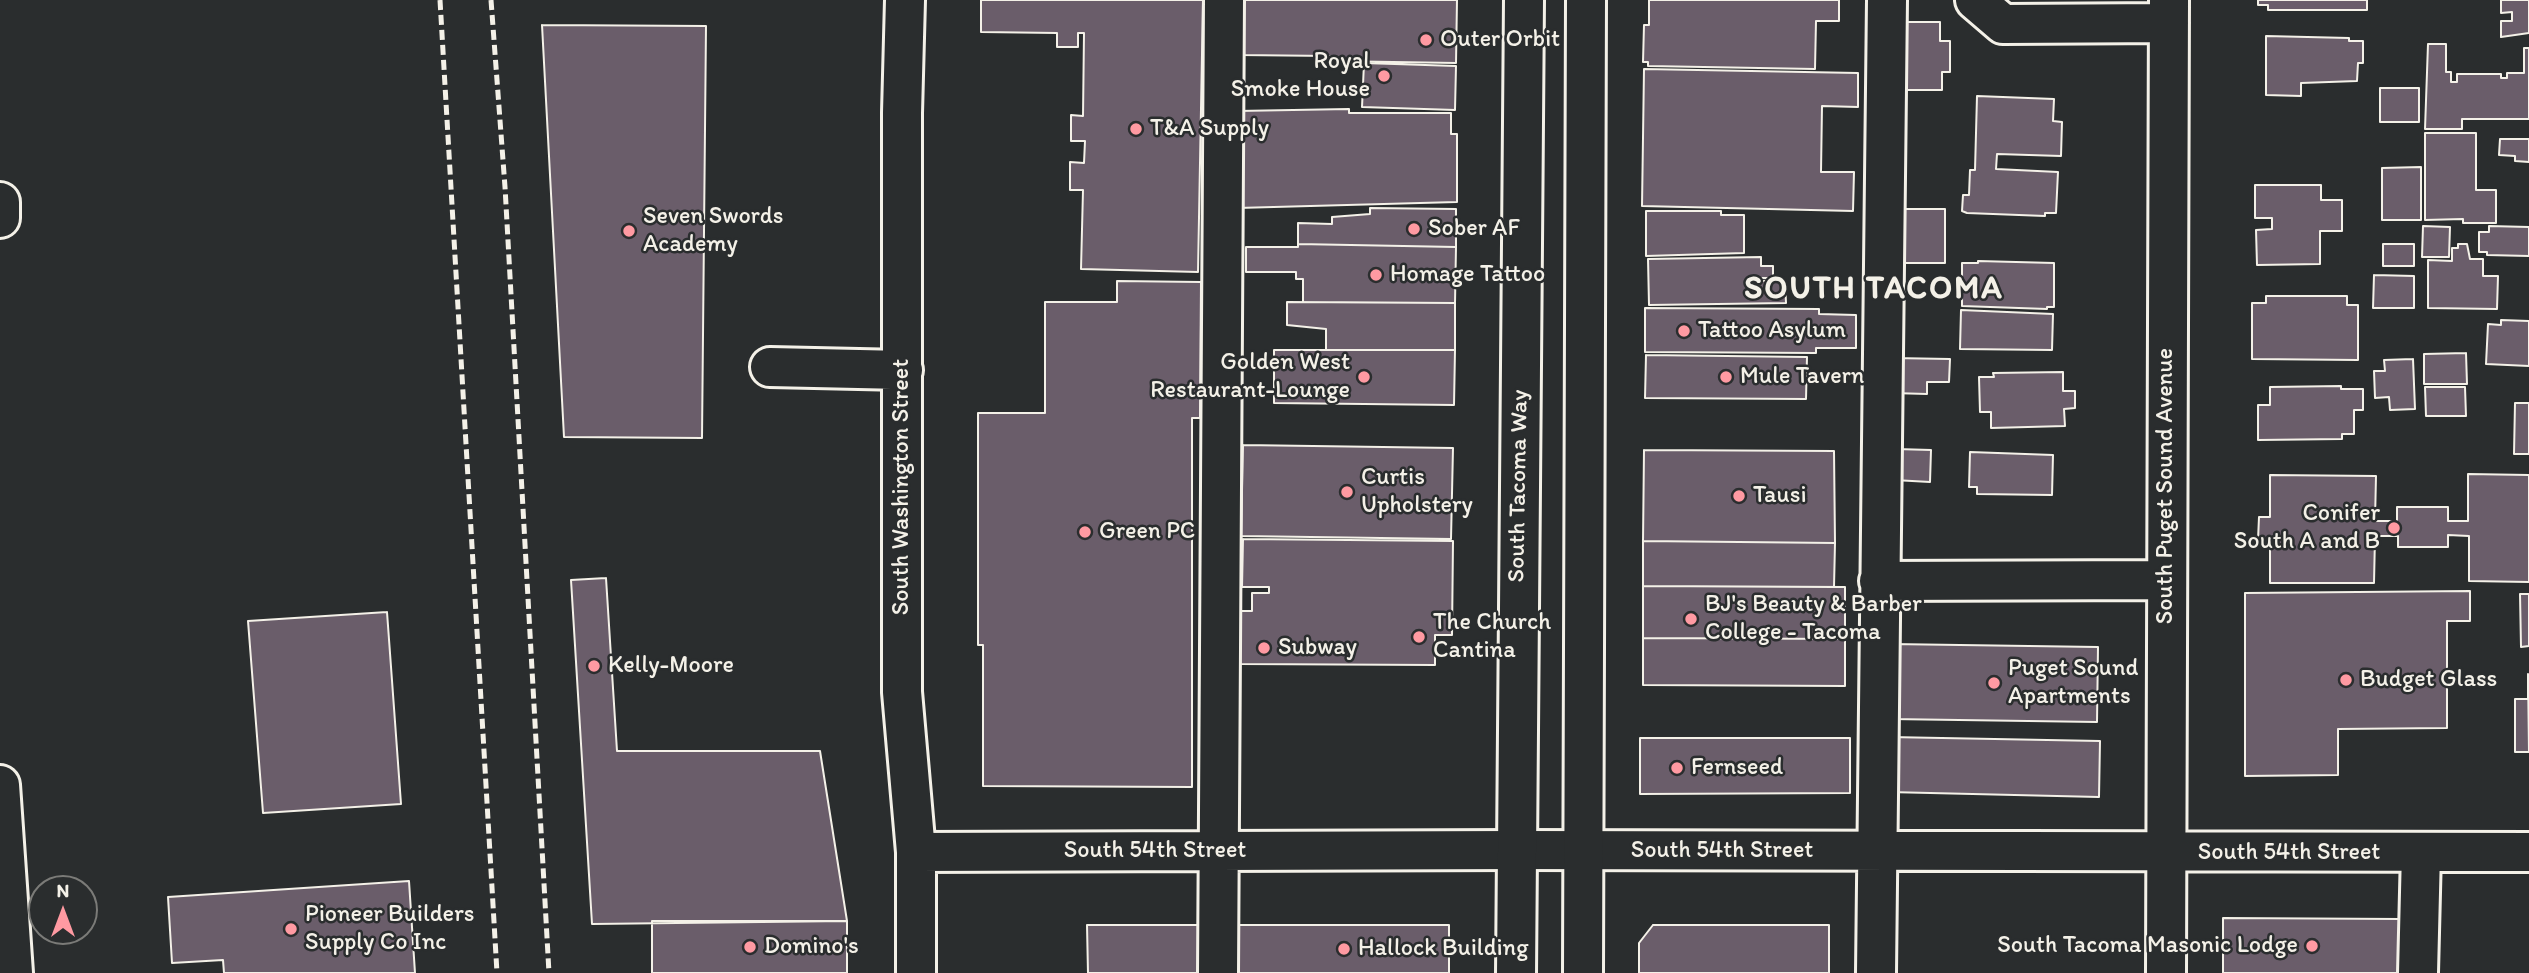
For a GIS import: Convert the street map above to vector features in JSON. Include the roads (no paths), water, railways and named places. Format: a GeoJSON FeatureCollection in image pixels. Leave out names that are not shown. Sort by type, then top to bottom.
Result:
{"type":"FeatureCollection","features":[{"type":"Feature","properties":{"kind":"street","name":"South Washington Street"},"geometry":{"type":"LineString","coordinates":[[905,0],[902,113],[902,692],[916,852],[916,973]]}},
{"type":"Feature","properties":{"kind":"street"},"geometry":{"type":"LineString","coordinates":[[1218,973],[1224,0]]}},
{"type":"Feature","properties":{"kind":"street","name":"South Tacoma Way"},"geometry":{"type":"LineString","coordinates":[[1516,973],[1524,0]]}},
{"type":"Feature","properties":{"kind":"street"},"geometry":{"type":"LineString","coordinates":[[1583,973],[1586,0]]}},
{"type":"Feature","properties":{"kind":"street"},"geometry":{"type":"LineString","coordinates":[[1875,973],[1887,0]]}},
{"type":"Feature","properties":{"kind":"street"},"geometry":{"type":"LineString","coordinates":[[1975,0],[2003,24],[2169,11]]}},
{"type":"Feature","properties":{"kind":"street","name":"South Puget Sound Avenue"},"geometry":{"type":"LineString","coordinates":[[2166,973],[2165,580],[2169,11]]}},
{"type":"Feature","properties":{"kind":"street"},"geometry":{"type":"LineString","coordinates":[[0,202],[0,218]]}},
{"type":"Feature","properties":{"kind":"street"},"geometry":{"type":"LineString","coordinates":[[770,367],[902,370]]}},
{"type":"Feature","properties":{"kind":"street"},"geometry":{"type":"LineString","coordinates":[[1880,581],[2165,580]]}},
{"type":"Feature","properties":{"kind":"street"},"geometry":{"type":"LineString","coordinates":[[0,785],[13,973]]}},
{"type":"Feature","properties":{"kind":"street","name":"South 54th Street"},"geometry":{"type":"LineString","coordinates":[[916,852],[1517,849],[2529,852]]}},
{"type":"Feature","properties":{"kind":"street"},"geometry":{"type":"LineString","coordinates":[[2418,973],[2421,852]]}},
{"type":"Feature","properties":{"kind":"railway"},"geometry":{"type":"LineString","coordinates":[[440,0],[497,973]]}},
{"type":"Feature","properties":{"kind":"railway"},"geometry":{"type":"LineString","coordinates":[[491,0],[505,187],[549,973]]}},
{"type":"Feature","properties":{"kind":"place","name":"Outer Orbit"},"geometry":{"type":"Point","coordinates":[1426,40]}},
{"type":"Feature","properties":{"kind":"place","name":"Royal Smoke House"},"geometry":{"type":"Point","coordinates":[1384,76]}},
{"type":"Feature","properties":{"kind":"place","name":"T&A Supply"},"geometry":{"type":"Point","coordinates":[1136,129]}},
{"type":"Feature","properties":{"kind":"place","name":"Sober AF"},"geometry":{"type":"Point","coordinates":[1414,229]}},
{"type":"Feature","properties":{"kind":"place","name":"Seven Swords Academy"},"geometry":{"type":"Point","coordinates":[629,231]}},
{"type":"Feature","properties":{"kind":"place","name":"Homage Tattoo"},"geometry":{"type":"Point","coordinates":[1376,275]}},
{"type":"Feature","properties":{"kind":"place","name":"Tattoo Asylum"},"geometry":{"type":"Point","coordinates":[1684,331]}},
{"type":"Feature","properties":{"kind":"place","name":"Golden West Restaurant-Lounge"},"geometry":{"type":"Point","coordinates":[1364,377]}},
{"type":"Feature","properties":{"kind":"place","name":"Mule Tavern"},"geometry":{"type":"Point","coordinates":[1726,377]}},
{"type":"Feature","properties":{"kind":"place","name":"Curtis Upholstery"},"geometry":{"type":"Point","coordinates":[1347,492]}},
{"type":"Feature","properties":{"kind":"place","name":"Tausi"},"geometry":{"type":"Point","coordinates":[1739,496]}},
{"type":"Feature","properties":{"kind":"place","name":"Conifer South A and B"},"geometry":{"type":"Point","coordinates":[2394,528]}},
{"type":"Feature","properties":{"kind":"place","name":"Green PC"},"geometry":{"type":"Point","coordinates":[1085,532]}},
{"type":"Feature","properties":{"kind":"place","name":"BJ's Beauty & Barber College - Tacoma"},"geometry":{"type":"Point","coordinates":[1691,619]}},
{"type":"Feature","properties":{"kind":"place","name":"The Church Cantina"},"geometry":{"type":"Point","coordinates":[1419,637]}},
{"type":"Feature","properties":{"kind":"place","name":"Subway"},"geometry":{"type":"Point","coordinates":[1264,648]}},
{"type":"Feature","properties":{"kind":"place","name":"Kelly-Moore"},"geometry":{"type":"Point","coordinates":[594,666]}},
{"type":"Feature","properties":{"kind":"place","name":"Budget Glass"},"geometry":{"type":"Point","coordinates":[2346,680]}},
{"type":"Feature","properties":{"kind":"place","name":"Puget Sound Apartments"},"geometry":{"type":"Point","coordinates":[1994,683]}},
{"type":"Feature","properties":{"kind":"place","name":"Fernseed"},"geometry":{"type":"Point","coordinates":[1677,768]}},
{"type":"Feature","properties":{"kind":"place","name":"Pioneer Builders Supply Co Inc"},"geometry":{"type":"Point","coordinates":[291,929]}},
{"type":"Feature","properties":{"kind":"place","name":"South Tacoma Masonic Lodge"},"geometry":{"type":"Point","coordinates":[2312,946]}},
{"type":"Feature","properties":{"kind":"place","name":"Domino's"},"geometry":{"type":"Point","coordinates":[750,947]}},
{"type":"Feature","properties":{"kind":"place","name":"Hallock Building"},"geometry":{"type":"Point","coordinates":[1344,949]}},
{"type":"Feature","properties":{"kind":"district","name":"SOUTH TACOMA"},"geometry":{"type":"Point","coordinates":[1874,290]}}]}
